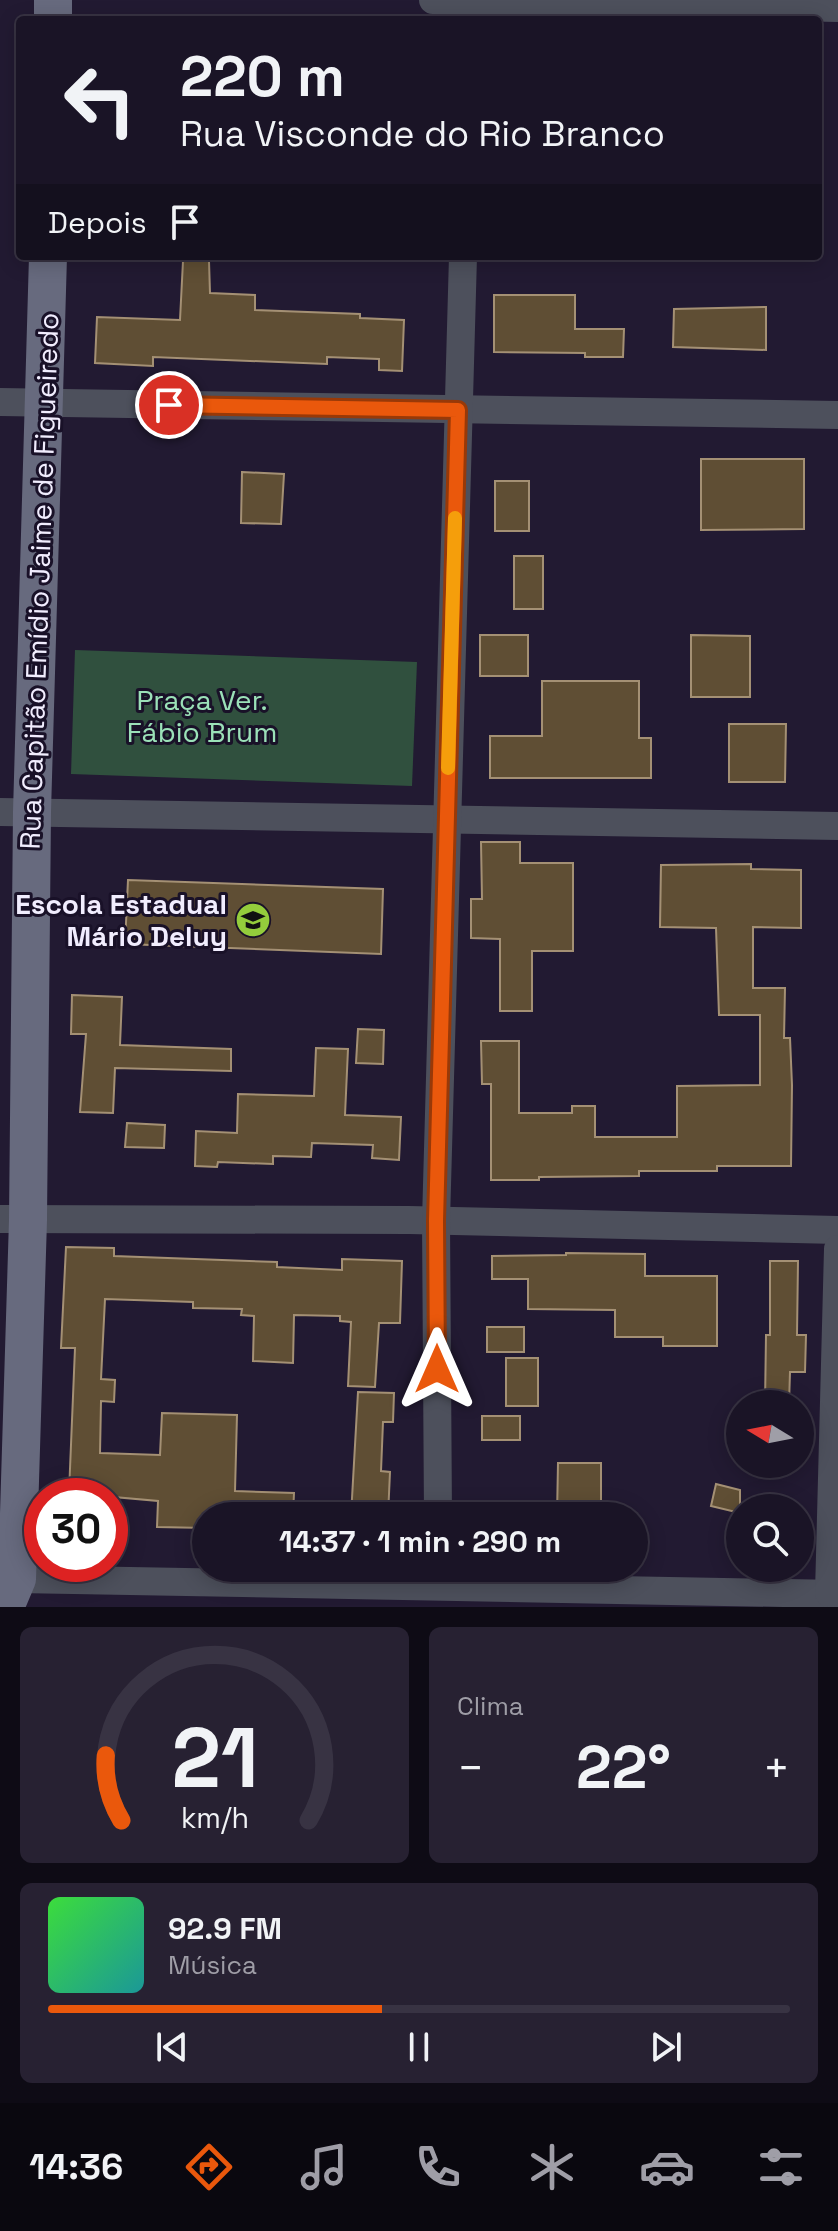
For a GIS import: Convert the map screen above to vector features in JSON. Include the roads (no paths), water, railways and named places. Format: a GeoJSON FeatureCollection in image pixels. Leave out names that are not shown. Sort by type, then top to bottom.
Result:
{"type":"FeatureCollection","features":[{"type":"Feature","properties":{"kind":"main road","name":"Rua Capitão Emídio Jaime de Figueiredo"},"geometry":{"type":"LineString","coordinates":[[6,1588],[14,1219],[16,812],[44,403],[48,260]]}},
{"type":"Feature","properties":{"kind":"street"},"geometry":{"type":"LineString","coordinates":[[433,0],[838,8]]}},
{"type":"Feature","properties":{"kind":"street"},"geometry":{"type":"LineString","coordinates":[[438,1502],[436,1221],[463,260]]}},
{"type":"Feature","properties":{"kind":"street"},"geometry":{"type":"LineString","coordinates":[[0,402],[838,415]]}},
{"type":"Feature","properties":{"kind":"street"},"geometry":{"type":"LineString","coordinates":[[16,812],[838,826]]}},
{"type":"Feature","properties":{"kind":"street"},"geometry":{"type":"LineString","coordinates":[[14,1219],[436,1221],[838,1230]]}},
{"type":"Feature","properties":{"kind":"street"},"geometry":{"type":"LineString","coordinates":[[6,1588],[438,1587],[834,1594],[838,1249]]}},
{"type":"Feature","properties":{"kind":"place","name":"Escola Estadual Mário Deluy"},"geometry":{"type":"Point","coordinates":[253,920]}},
{"type":"Feature","properties":{"kind":"park label","name":"Praça Ver. Fábio Brum"},"geometry":{"type":"Point","coordinates":[202,716]}}]}
